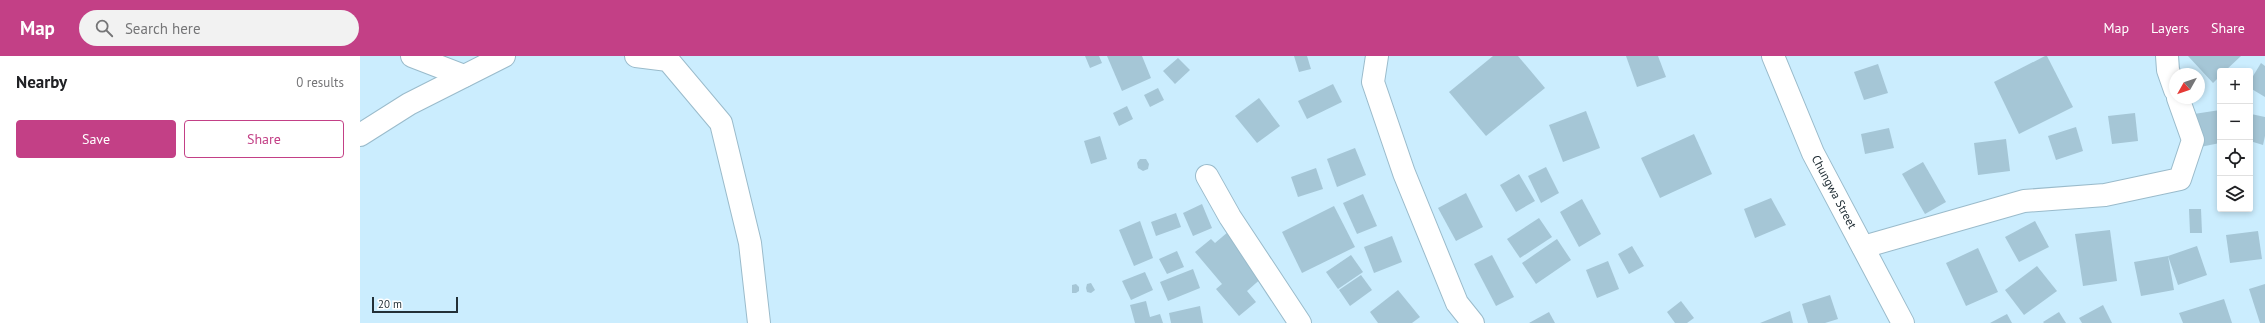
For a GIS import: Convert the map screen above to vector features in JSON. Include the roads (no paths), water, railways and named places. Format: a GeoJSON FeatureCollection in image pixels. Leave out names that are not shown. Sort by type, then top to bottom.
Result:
{"type":"FeatureCollection","features":[{"type":"Feature","properties":{"kind":"street"},"geometry":{"type":"LineString","coordinates":[[412,56],[464,76]]}},
{"type":"Feature","properties":{"kind":"street"},"geometry":{"type":"LineString","coordinates":[[360,135],[409,104],[504,56]]}},
{"type":"Feature","properties":{"kind":"street"},"geometry":{"type":"LineString","coordinates":[[636,56],[668,60],[721,123],[750,243],[759,323]]}},
{"type":"Feature","properties":{"kind":"street"},"geometry":{"type":"LineString","coordinates":[[1377,56],[1373,82],[1404,173],[1457,303],[1474,323]]}},
{"type":"Feature","properties":{"kind":"street","name":"Chungwa Street"},"geometry":{"type":"LineString","coordinates":[[1774,56],[1813,153],[1903,323]]}},
{"type":"Feature","properties":{"kind":"street"},"geometry":{"type":"LineString","coordinates":[[2167,56],[2169,73]]}},
{"type":"Feature","properties":{"kind":"street"},"geometry":{"type":"LineString","coordinates":[[1863,247],[2024,201],[2104,195],[2180,180],[2193,140],[2180,104]]}},
{"type":"Feature","properties":{"kind":"street"},"geometry":{"type":"LineString","coordinates":[[1207,176],[1230,217],[1300,323]]}}]}
